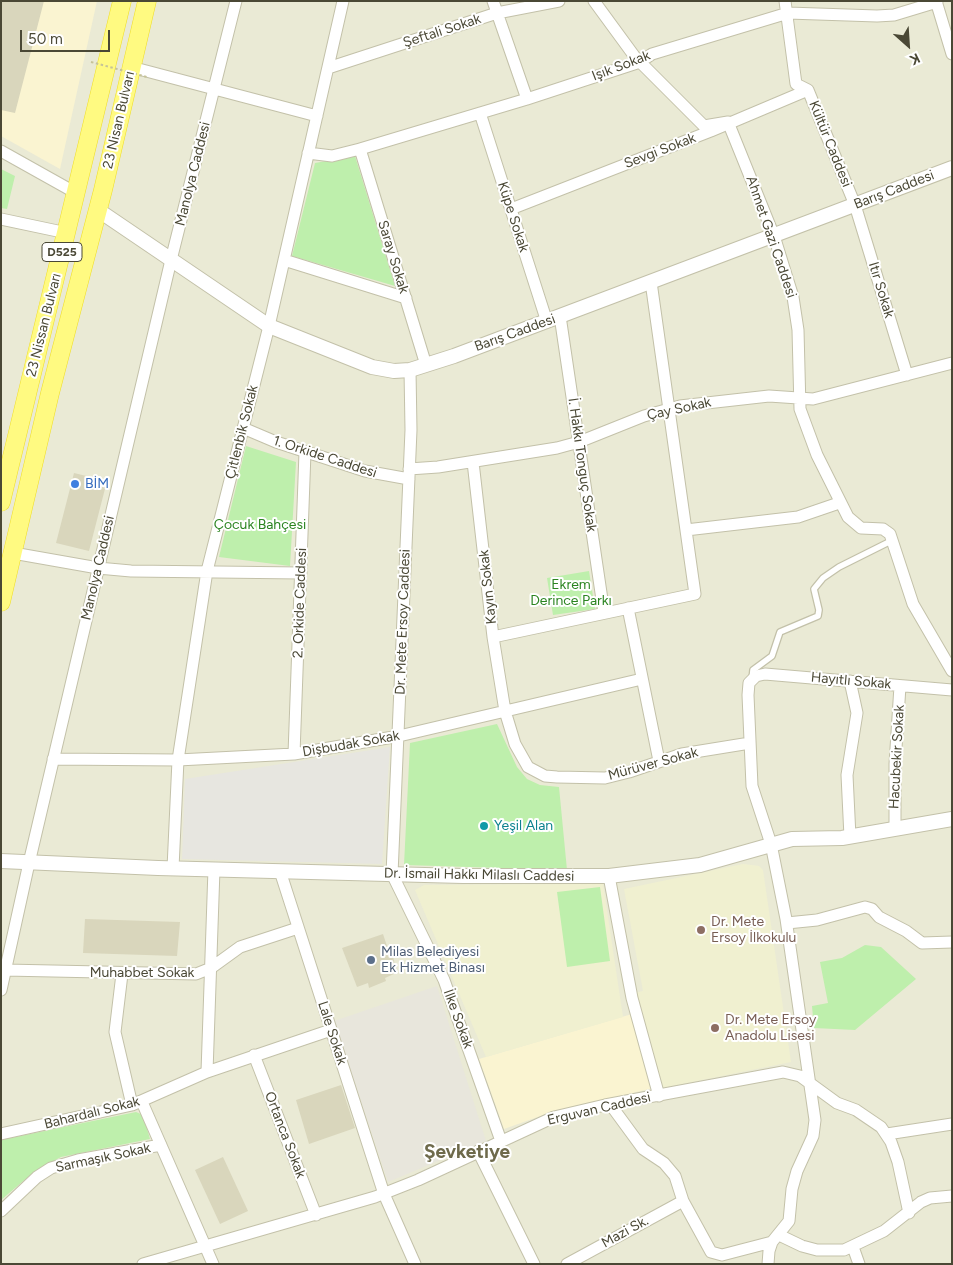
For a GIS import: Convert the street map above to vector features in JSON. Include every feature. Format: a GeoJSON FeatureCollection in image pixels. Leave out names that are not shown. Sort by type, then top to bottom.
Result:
{"type":"FeatureCollection","features":[{"type":"Feature","properties":{"kind":"highway","name":"23 Nissan Bulvarı"},"geometry":{"type":"LineString","coordinates":[[1,502],[122,1]]}},
{"type":"Feature","properties":{"kind":"highway","name":"23 Nisan Bulvarı"},"geometry":{"type":"LineString","coordinates":[[98,210],[147,1]]}},
{"type":"Feature","properties":{"kind":"highway","name":"23 Nissan Bulvarı"},"geometry":{"type":"LineString","coordinates":[[1,602],[50,392],[98,210]]}},
{"type":"Feature","properties":{"kind":"street","name":"Manolya Caddesi"},"geometry":{"type":"LineString","coordinates":[[1,990],[53,759],[171,260],[236,1]]}},
{"type":"Feature","properties":{"kind":"street","name":"Çitlenbik Sokak"},"geometry":{"type":"LineString","coordinates":[[173,868],[178,760],[207,570],[269,326],[343,1]]}},
{"type":"Feature","properties":{"kind":"street"},"geometry":{"type":"LineString","coordinates":[[493,1],[527,99]]}},
{"type":"Feature","properties":{"kind":"street","name":"Şeftali Sokak"},"geometry":{"type":"LineString","coordinates":[[328,68],[497,13],[558,1]]}},
{"type":"Feature","properties":{"kind":"street"},"geometry":{"type":"LineString","coordinates":[[594,1],[640,62],[704,126],[728,122]]}},
{"type":"Feature","properties":{"kind":"street","name":"Kültür Caddesi"},"geometry":{"type":"LineString","coordinates":[[785,1],[796,84],[808,90],[855,205]]}},
{"type":"Feature","properties":{"kind":"street"},"geometry":{"type":"LineString","coordinates":[[936,2],[952,54]]}},
{"type":"Feature","properties":{"kind":"street","name":"Işık Sokak"},"geometry":{"type":"LineString","coordinates":[[308,153],[332,156],[360,148],[527,99],[640,62],[657,52],[788,13],[894,15],[936,2]]}},
{"type":"Feature","properties":{"kind":"street"},"geometry":{"type":"LineString","coordinates":[[131,67],[317,116]]}},
{"type":"Feature","properties":{"kind":"street","name":"Sevgi Sokak"},"geometry":{"type":"LineString","coordinates":[[511,209],[808,90]]}},
{"type":"Feature","properties":{"kind":"street","name":"Küpe Sokak"},"geometry":{"type":"LineString","coordinates":[[480,112],[547,322]]}},
{"type":"Feature","properties":{"kind":"street","name":"Ahmet Gazi Caddesi"},"geometry":{"type":"LineString","coordinates":[[728,122],[774,236],[788,280],[796,313],[799,399],[804,422],[839,503],[854,524],[867,529],[883,528],[890,534],[893,540]]}},
{"type":"Feature","properties":{"kind":"street","name":"Saray Sokak"},"geometry":{"type":"LineString","coordinates":[[360,148],[426,365]]}},
{"type":"Feature","properties":{"kind":"street"},"geometry":{"type":"LineString","coordinates":[[1,151],[76,193]]}},
{"type":"Feature","properties":{"kind":"street","name":"Barış Caddesi"},"geometry":{"type":"LineString","coordinates":[[98,210],[269,326],[372,367],[394,371],[410,370],[426,365],[547,322],[952,168]]}},
{"type":"Feature","properties":{"kind":"street","name":"Itır Sokak"},"geometry":{"type":"LineString","coordinates":[[855,205],[906,375]]}},
{"type":"Feature","properties":{"kind":"street"},"geometry":{"type":"LineString","coordinates":[[1,219],[67,233]]}},
{"type":"Feature","properties":{"kind":"street"},"geometry":{"type":"LineString","coordinates":[[284,260],[406,298]]}},
{"type":"Feature","properties":{"kind":"street"},"geometry":{"type":"LineString","coordinates":[[493,637],[695,594],[651,282]]}},
{"type":"Feature","properties":{"kind":"street","name":"İ. Hakkı Tonguç Sokak"},"geometry":{"type":"LineString","coordinates":[[560,316],[604,613]]}},
{"type":"Feature","properties":{"kind":"street","name":"Çay Sokak"},"geometry":{"type":"LineString","coordinates":[[409,474],[557,448],[579,442],[669,408],[757,397],[813,399],[952,363]]}},
{"type":"Feature","properties":{"kind":"street","name":"Dr. Mete Ersoy Caddesi"},"geometry":{"type":"LineString","coordinates":[[392,874],[412,408],[410,370]]}},
{"type":"Feature","properties":{"kind":"street","name":"1. Orkide Caddesi"},"geometry":{"type":"LineString","coordinates":[[243,428],[305,452],[375,474],[409,474]]}},
{"type":"Feature","properties":{"kind":"street","name":"2. Orkide Caddesi"},"geometry":{"type":"LineString","coordinates":[[294,754],[305,452]]}},
{"type":"Feature","properties":{"kind":"street","name":"Kayın Sokak"},"geometry":{"type":"LineString","coordinates":[[474,462],[493,637],[505,711]]}},
{"type":"Feature","properties":{"kind":"street"},"geometry":{"type":"LineString","coordinates":[[686,530],[798,517],[839,503]]}},
{"type":"Feature","properties":{"kind":"street"},"geometry":{"type":"LineString","coordinates":[[893,540],[905,584],[913,604],[952,671]]}},
{"type":"Feature","properties":{"kind":"street"},"geometry":{"type":"LineString","coordinates":[[13,553],[98,568],[141,572],[207,570],[301,573]]}},
{"type":"Feature","properties":{"kind":"street"},"geometry":{"type":"LineString","coordinates":[[628,608],[659,761]]}},
{"type":"Feature","properties":{"kind":"street","name":"Hayıtlı Sokak"},"geometry":{"type":"LineString","coordinates":[[752,680],[765,674],[952,690]]}},
{"type":"Feature","properties":{"kind":"street","name":"Dişbudak Sokak"},"geometry":{"type":"LineString","coordinates":[[53,759],[178,760],[294,754],[399,736],[642,679]]}},
{"type":"Feature","properties":{"kind":"street"},"geometry":{"type":"LineString","coordinates":[[752,680],[748,688],[752,786],[771,844],[786,923],[815,1120],[813,1136],[797,1171],[792,1189],[789,1221],[768,1251],[768,1264]]}},
{"type":"Feature","properties":{"kind":"street"},"geometry":{"type":"LineString","coordinates":[[850,681],[857,713],[847,775],[850,837]]}},
{"type":"Feature","properties":{"kind":"street","name":"Hacubekir Sokak"},"geometry":{"type":"LineString","coordinates":[[895,829],[895,764],[900,686]]}},
{"type":"Feature","properties":{"kind":"street","name":"Mürüver Sokak"},"geometry":{"type":"LineString","coordinates":[[505,711],[509,728],[522,758],[528,767],[545,776],[605,778],[697,751],[750,742]]}},
{"type":"Feature","properties":{"kind":"street","name":"Dr. İsmail Hakkı Milaslı Caddesi"},"geometry":{"type":"LineString","coordinates":[[1,861],[214,870],[573,877],[609,876],[700,865],[792,838],[850,837],[952,819]]}},
{"type":"Feature","properties":{"kind":"street"},"geometry":{"type":"LineString","coordinates":[[207,1072],[214,870]]}},
{"type":"Feature","properties":{"kind":"street","name":"Lale Sokak"},"geometry":{"type":"LineString","coordinates":[[280,871],[384,1194],[415,1264]]}},
{"type":"Feature","properties":{"kind":"street","name":"İlke Sokak"},"geometry":{"type":"LineString","coordinates":[[392,874],[444,980],[501,1141]]}},
{"type":"Feature","properties":{"kind":"street"},"geometry":{"type":"LineString","coordinates":[[609,876],[632,998],[659,1096]]}},
{"type":"Feature","properties":{"kind":"street"},"geometry":{"type":"LineString","coordinates":[[786,923],[817,920],[865,907],[872,909],[879,917],[906,931],[922,943],[952,942]]}},
{"type":"Feature","properties":{"kind":"street","name":"Muhabbet Sokak"},"geometry":{"type":"LineString","coordinates":[[5,970],[186,976],[211,968],[240,947],[298,928]]}},
{"type":"Feature","properties":{"kind":"street"},"geometry":{"type":"LineString","coordinates":[[122,974],[115,1032],[137,1103],[161,1145],[213,1264]]}},
{"type":"Feature","properties":{"kind":"street","name":"Bahardalı Sokak"},"geometry":{"type":"LineString","coordinates":[[1,1134],[137,1103],[207,1072],[331,1030]]}},
{"type":"Feature","properties":{"kind":"street","name":"Ortanca Sokak"},"geometry":{"type":"LineString","coordinates":[[254,1055],[316,1215]]}},
{"type":"Feature","properties":{"kind":"street","name":"Erguvan Caddesi"},"geometry":{"type":"LineString","coordinates":[[143,1264],[384,1194],[554,1117],[610,1104],[783,1072],[792,1073],[811,1083],[836,1103],[873,1120],[887,1134],[898,1162],[909,1213]]}},
{"type":"Feature","properties":{"kind":"street"},"geometry":{"type":"LineString","coordinates":[[610,1104],[643,1149],[670,1169],[675,1176],[683,1201],[714,1254],[722,1255],[775,1239],[817,1250],[832,1251],[853,1247],[884,1231],[930,1198],[952,1196]]}},
{"type":"Feature","properties":{"kind":"street"},"geometry":{"type":"LineString","coordinates":[[887,1134],[952,1124]]}},
{"type":"Feature","properties":{"kind":"street","name":"Sarmaşık Sokak"},"geometry":{"type":"LineString","coordinates":[[1,1211],[38,1177],[52,1168],[78,1160],[161,1145]]}},
{"type":"Feature","properties":{"kind":"street"},"geometry":{"type":"LineString","coordinates":[[478,1151],[534,1264]]}},
{"type":"Feature","properties":{"kind":"street","name":"Mazi Sk."},"geometry":{"type":"LineString","coordinates":[[567,1264],[683,1201]]}},
{"type":"Feature","properties":{"kind":"street"},"geometry":{"type":"LineString","coordinates":[[853,1247],[859,1264]]}},
{"type":"Feature","properties":{"kind":"lane"},"geometry":{"type":"LineString","coordinates":[[752,680],[753,670],[772,656],[780,632],[818,616],[819,610],[814,589],[823,578],[839,567],[893,540]]}},
{"type":"Feature","properties":{"kind":"path"},"geometry":{"type":"LineString","coordinates":[[91,62],[147,77]]}},
{"type":"Feature","properties":{"kind":"shaded area"},"geometry":{"type":"Polygon","coordinates":[[[1,1],[952,1],[952,1264],[1,1264],[1,1]]]}},
{"type":"Feature","properties":{"kind":"shaded area"},"geometry":{"type":"Polygon","coordinates":[[[1,1],[97,1],[60,169],[1,136],[1,1]]]}},
{"type":"Feature","properties":{"kind":"shaded area"},"geometry":{"type":"Polygon","coordinates":[[[390,747],[382,864],[182,859],[185,779],[390,747]]]}},
{"type":"Feature","properties":{"kind":"shaded area"},"geometry":{"type":"Polygon","coordinates":[[[743,864],[759,866],[763,870],[791,1062],[662,1088],[635,993],[643,991],[624,889],[743,864]]]}},
{"type":"Feature","properties":{"kind":"shaded area"},"geometry":{"type":"Polygon","coordinates":[[[603,884],[623,1017],[486,1057],[415,890],[424,885],[603,884]]]}},
{"type":"Feature","properties":{"kind":"shaded area"},"geometry":{"type":"Polygon","coordinates":[[[437,986],[486,1141],[388,1182],[334,1021],[437,986]]]}},
{"type":"Feature","properties":{"kind":"shaded area"},"geometry":{"type":"Polygon","coordinates":[[[632,1014],[653,1088],[546,1114],[504,1129],[479,1059],[632,1014]]]}},
{"type":"Feature","properties":{"kind":"green space"},"geometry":{"type":"Polygon","coordinates":[[[355,156],[395,286],[292,256],[315,163],[355,156]]]}},
{"type":"Feature","properties":{"kind":"green space"},"geometry":{"type":"Polygon","coordinates":[[[1,169],[15,176],[7,209],[1,208],[1,169]]]}},
{"type":"Feature","properties":{"kind":"green space","name":"Çocuk Bahçesi"},"geometry":{"type":"Polygon","coordinates":[[[246,446],[296,462],[290,566],[219,557],[246,446]]]}},
{"type":"Feature","properties":{"kind":"green space","name":"Ekrem Derince Parkı"},"geometry":{"type":"Polygon","coordinates":[[[589,571],[595,609],[553,615],[547,578],[589,571]]]}},
{"type":"Feature","properties":{"kind":"green space","name":"Yeşil Alan"},"geometry":{"type":"Polygon","coordinates":[[[497,724],[517,767],[527,779],[540,785],[559,787],[567,870],[404,865],[410,743],[497,724]]]}},
{"type":"Feature","properties":{"kind":"green space"},"geometry":{"type":"Polygon","coordinates":[[[600,887],[610,961],[567,967],[557,892],[600,887]]]}},
{"type":"Feature","properties":{"kind":"green space"},"geometry":{"type":"Polygon","coordinates":[[[865,945],[881,947],[916,979],[855,1030],[814,1028],[812,1006],[828,1003],[820,962],[842,958],[865,945]]]}},
{"type":"Feature","properties":{"kind":"green space"},"geometry":{"type":"Polygon","coordinates":[[[136,1112],[143,1115],[150,1139],[61,1157],[35,1171],[1,1200],[1,1140],[136,1112]]]}},
{"type":"Feature","properties":{"kind":"building"},"geometry":{"type":"Polygon","coordinates":[[[1,1],[44,1],[15,113],[1,110],[1,1]]]}},
{"type":"Feature","properties":{"kind":"building"},"geometry":{"type":"Polygon","coordinates":[[[74,473],[107,481],[89,551],[56,543],[74,473]]]}},
{"type":"Feature","properties":{"kind":"building"},"geometry":{"type":"Polygon","coordinates":[[[85,919],[180,922],[177,956],[83,953],[85,919]]]}},
{"type":"Feature","properties":{"kind":"building","name":"Milas Belediyesi Ek Hizmet Binası"},"geometry":{"type":"Polygon","coordinates":[[[383,934],[390,955],[393,955],[396,973],[385,978],[386,981],[369,988],[368,983],[357,987],[342,948],[383,934]]]}},
{"type":"Feature","properties":{"kind":"building"},"geometry":{"type":"Polygon","coordinates":[[[341,1085],[355,1128],[309,1144],[296,1100],[341,1085]]]}},
{"type":"Feature","properties":{"kind":"building"},"geometry":{"type":"Polygon","coordinates":[[[223,1157],[248,1211],[220,1224],[195,1170],[223,1157]]]}},
{"type":"Feature","properties":{"kind":"place","name":"BİM"},"geometry":{"type":"Point","coordinates":[75,484]}},
{"type":"Feature","properties":{"kind":"place","name":"Yeşil Alan"},"geometry":{"type":"Point","coordinates":[484,826]}},
{"type":"Feature","properties":{"kind":"place","name":"Dr. Mete Ersoy İlkokulu"},"geometry":{"type":"Point","coordinates":[701,930]}},
{"type":"Feature","properties":{"kind":"place","name":"Milas Belediyesi Ek Hizmet Binası"},"geometry":{"type":"Point","coordinates":[371,960]}},
{"type":"Feature","properties":{"kind":"place","name":"Dr. Mete Ersoy Anadolu Lisesi"},"geometry":{"type":"Point","coordinates":[715,1028]}},
{"type":"Feature","properties":{"kind":"district","name":"Şevketiye"},"geometry":{"type":"Point","coordinates":[467,1152]}}]}
